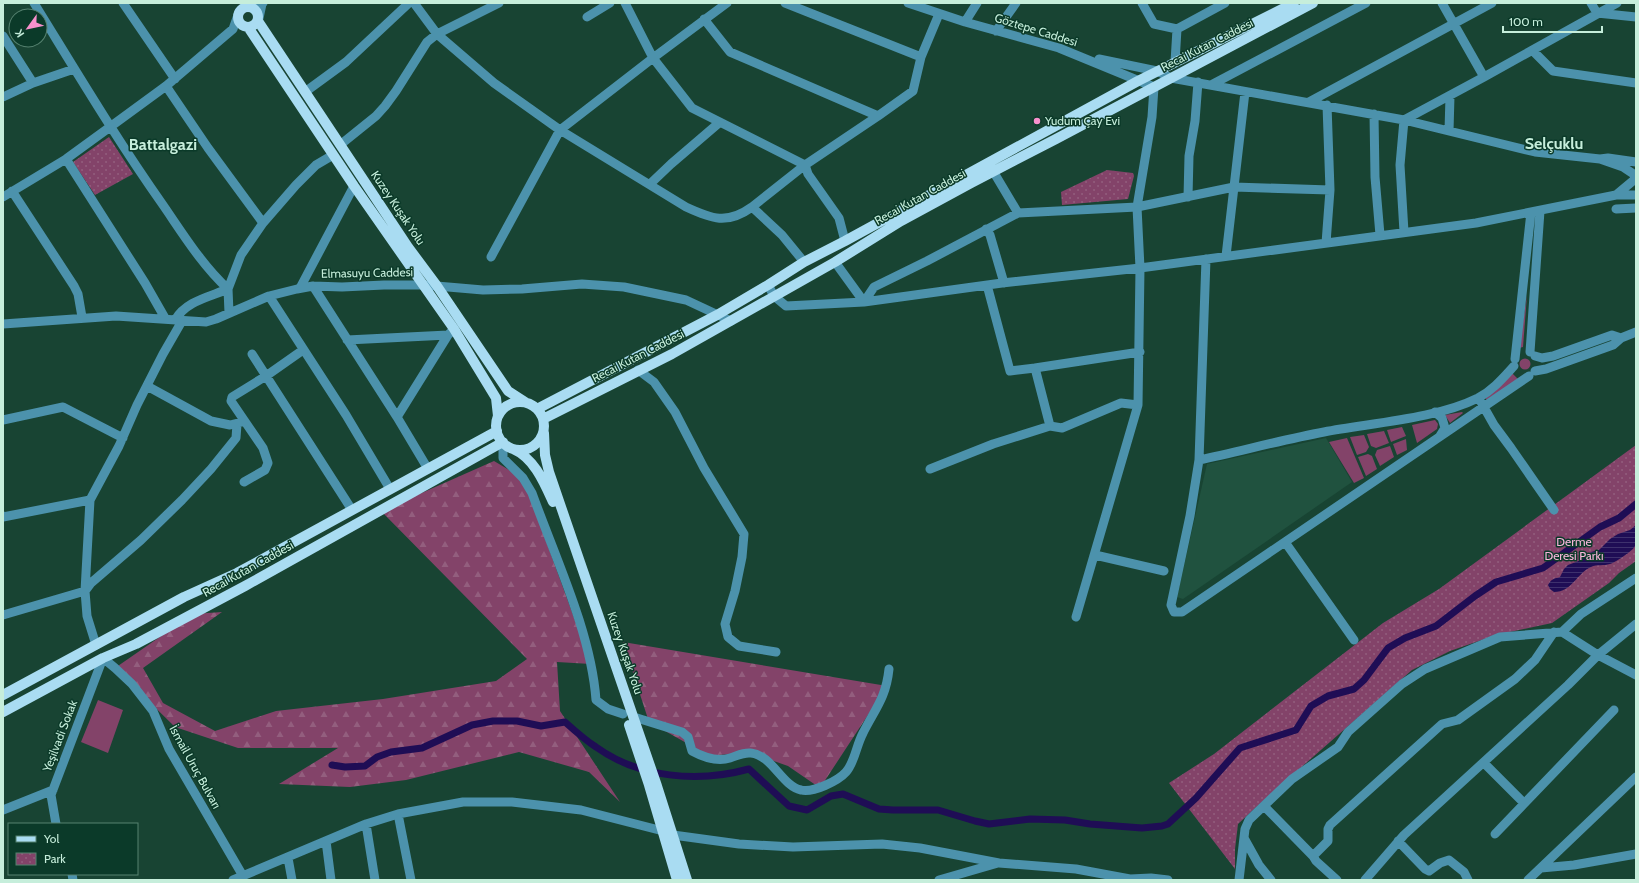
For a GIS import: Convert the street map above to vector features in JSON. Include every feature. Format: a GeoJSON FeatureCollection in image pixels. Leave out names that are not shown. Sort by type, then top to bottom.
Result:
{"type":"FeatureCollection","features":[{"type":"Feature","properties":{"kind":"main road"},"geometry":{"type":"LineString","coordinates":[[234,3],[244,8],[255,9],[258,19],[254,26],[246,27],[240,22],[244,8]]}},
{"type":"Feature","properties":{"kind":"main road","name":"Recai Kutan Caddesi"},"geometry":{"type":"LineString","coordinates":[[537,408],[717,315],[804,262],[1138,81],[1294,3]]}},
{"type":"Feature","properties":{"kind":"main road","name":"Recai Kutan Caddesi"},"geometry":{"type":"LineString","coordinates":[[543,419],[672,354],[835,262],[902,221],[993,171],[1056,140],[1313,3]]}},
{"type":"Feature","properties":{"kind":"main road","name":"Kuzey Kuşak Yolu"},"geometry":{"type":"LineString","coordinates":[[258,19],[408,247],[438,286],[508,391],[525,402]]}},
{"type":"Feature","properties":{"kind":"main road","name":"Kuzey Kuşak Yolu"},"geometry":{"type":"LineString","coordinates":[[246,27],[400,253],[425,285],[451,332],[496,398],[498,416]]}},
{"type":"Feature","properties":{"kind":"main road"},"geometry":{"type":"LineString","coordinates":[[516,402],[525,402],[537,408],[543,419],[544,433],[535,446],[520,450],[513,449],[503,442],[496,431],[498,416],[502,409],[509,404],[516,402]]}},
{"type":"Feature","properties":{"kind":"main road","name":"Recai Kutan Caddesi"},"geometry":{"type":"LineString","coordinates":[[3,695],[184,597],[237,573],[496,431]]}},
{"type":"Feature","properties":{"kind":"main road","name":"Kuzey Kuşak Yolu"},"geometry":{"type":"LineString","coordinates":[[544,433],[545,455],[549,472],[653,786],[673,835],[687,880]]}},
{"type":"Feature","properties":{"kind":"main road","name":"Recai Kutan Caddesi"},"geometry":{"type":"LineString","coordinates":[[3,712],[103,658],[136,644],[245,586],[503,442]]}},
{"type":"Feature","properties":{"kind":"main road","name":"Kuzey Kuşak Yolu"},"geometry":{"type":"LineString","coordinates":[[513,449],[527,459],[540,474],[554,502],[643,755]]}},
{"type":"Feature","properties":{"kind":"main road","name":"Kuzey Kuşak Yolu"},"geometry":{"type":"LineString","coordinates":[[653,786],[663,831],[677,880]]}},
{"type":"Feature","properties":{"kind":"street"},"geometry":{"type":"LineString","coordinates":[[34,3],[110,127],[192,247],[217,279],[228,289]]}},
{"type":"Feature","properties":{"kind":"street"},"geometry":{"type":"LineString","coordinates":[[123,3],[175,79]]}},
{"type":"Feature","properties":{"kind":"street"},"geometry":{"type":"LineString","coordinates":[[3,197],[66,159],[166,86],[233,29],[244,8],[263,3]]}},
{"type":"Feature","properties":{"kind":"street"},"geometry":{"type":"LineString","coordinates":[[258,19],[263,3]]}},
{"type":"Feature","properties":{"kind":"street"},"geometry":{"type":"LineString","coordinates":[[305,92],[346,62],[409,3]]}},
{"type":"Feature","properties":{"kind":"street"},"geometry":{"type":"LineString","coordinates":[[414,3],[437,34],[494,83],[560,130],[686,207],[705,216],[718,219],[740,216],[805,165],[878,116],[912,91],[921,57],[939,14]]}},
{"type":"Feature","properties":{"kind":"street"},"geometry":{"type":"LineString","coordinates":[[340,145],[376,116],[385,106],[427,42],[437,34],[499,3]]}},
{"type":"Feature","properties":{"kind":"street"},"geometry":{"type":"LineString","coordinates":[[587,17],[610,3]]}},
{"type":"Feature","properties":{"kind":"street"},"geometry":{"type":"LineString","coordinates":[[625,3],[653,58],[692,108],[805,165],[808,174],[839,218],[845,241]]}},
{"type":"Feature","properties":{"kind":"street"},"geometry":{"type":"LineString","coordinates":[[491,257],[560,130],[704,19],[728,3]]}},
{"type":"Feature","properties":{"kind":"street"},"geometry":{"type":"LineString","coordinates":[[784,3],[921,57]]}},
{"type":"Feature","properties":{"kind":"street","name":"Göztepe Caddesi"},"geometry":{"type":"LineString","coordinates":[[908,3],[924,6],[939,14],[965,22],[1059,48],[1154,87]]}},
{"type":"Feature","properties":{"kind":"street"},"geometry":{"type":"LineString","coordinates":[[965,22],[977,3]]}},
{"type":"Feature","properties":{"kind":"street"},"geometry":{"type":"LineString","coordinates":[[996,31],[1016,3]]}},
{"type":"Feature","properties":{"kind":"street"},"geometry":{"type":"LineString","coordinates":[[1142,3],[1154,24],[1177,29],[1225,3]]}},
{"type":"Feature","properties":{"kind":"street"},"geometry":{"type":"LineString","coordinates":[[1211,85],[1366,3]]}},
{"type":"Feature","properties":{"kind":"street"},"geometry":{"type":"LineString","coordinates":[[1442,3],[1484,77]]}},
{"type":"Feature","properties":{"kind":"street"},"geometry":{"type":"LineString","coordinates":[[1310,102],[1492,3]]}},
{"type":"Feature","properties":{"kind":"street"},"geometry":{"type":"LineString","coordinates":[[1591,3],[1597,13]]}},
{"type":"Feature","properties":{"kind":"street"},"geometry":{"type":"LineString","coordinates":[[1404,120],[1533,51],[1597,13],[1617,3]]}},
{"type":"Feature","properties":{"kind":"street"},"geometry":{"type":"LineString","coordinates":[[1597,13],[1636,17]]}},
{"type":"Feature","properties":{"kind":"street"},"geometry":{"type":"LineString","coordinates":[[704,19],[730,52],[878,116]]}},
{"type":"Feature","properties":{"kind":"street"},"geometry":{"type":"LineString","coordinates":[[233,29],[246,27]]}},
{"type":"Feature","properties":{"kind":"street"},"geometry":{"type":"LineString","coordinates":[[1175,62],[1177,29]]}},
{"type":"Feature","properties":{"kind":"street"},"geometry":{"type":"LineString","coordinates":[[3,36],[33,83]]}},
{"type":"Feature","properties":{"kind":"street"},"geometry":{"type":"LineString","coordinates":[[1059,48],[1109,62],[1157,71],[1171,78],[1404,120],[1535,152],[1600,159],[1623,167],[1635,178],[1616,195]]}},
{"type":"Feature","properties":{"kind":"street"},"geometry":{"type":"LineString","coordinates":[[1533,51],[1553,71],[1636,83]]}},
{"type":"Feature","properties":{"kind":"street"},"geometry":{"type":"LineString","coordinates":[[3,97],[33,83],[74,69]]}},
{"type":"Feature","properties":{"kind":"street"},"geometry":{"type":"LineString","coordinates":[[1188,197],[1189,156],[1195,121],[1198,82]]}},
{"type":"Feature","properties":{"kind":"street"},"geometry":{"type":"LineString","coordinates":[[166,86],[263,223]]}},
{"type":"Feature","properties":{"kind":"street"},"geometry":{"type":"LineString","coordinates":[[1076,616],[1138,405],[1140,352],[1140,268],[1137,206],[1152,117],[1154,87]]}},
{"type":"Feature","properties":{"kind":"street"},"geometry":{"type":"LineString","coordinates":[[1226,256],[1245,92]]}},
{"type":"Feature","properties":{"kind":"street"},"geometry":{"type":"LineString","coordinates":[[1449,131],[1450,96]]}},
{"type":"Feature","properties":{"kind":"street"},"geometry":{"type":"LineString","coordinates":[[1326,243],[1330,190],[1327,105]]}},
{"type":"Feature","properties":{"kind":"street"},"geometry":{"type":"LineString","coordinates":[[1374,114],[1375,177],[1380,235]]}},
{"type":"Feature","properties":{"kind":"street"},"geometry":{"type":"LineString","coordinates":[[1404,120],[1400,165],[1404,232]]}},
{"type":"Feature","properties":{"kind":"street"},"geometry":{"type":"LineString","coordinates":[[650,184],[720,122]]}},
{"type":"Feature","properties":{"kind":"street"},"geometry":{"type":"LineString","coordinates":[[229,313],[228,289],[241,255],[263,223],[296,185],[316,165],[333,155]]}},
{"type":"Feature","properties":{"kind":"street"},"geometry":{"type":"LineString","coordinates":[[1600,159],[1608,158],[1636,162]]}},
{"type":"Feature","properties":{"kind":"street"},"geometry":{"type":"LineString","coordinates":[[66,159],[145,283],[165,318]]}},
{"type":"Feature","properties":{"kind":"street"},"geometry":{"type":"LineString","coordinates":[[993,171],[1018,213]]}},
{"type":"Feature","properties":{"kind":"street"},"geometry":{"type":"LineString","coordinates":[[300,288],[354,186]]}},
{"type":"Feature","properties":{"kind":"street"},"geometry":{"type":"LineString","coordinates":[[864,302],[874,287],[928,261],[1018,213],[1137,206],[1234,187],[1330,190]]}},
{"type":"Feature","properties":{"kind":"street"},"geometry":{"type":"LineString","coordinates":[[12,191],[74,286],[78,294],[82,317]]}},
{"type":"Feature","properties":{"kind":"street"},"geometry":{"type":"LineString","coordinates":[[768,285],[774,296],[786,306],[864,302],[1004,283],[1140,268],[1476,223],[1616,195],[1636,194]]}},
{"type":"Feature","properties":{"kind":"street"},"geometry":{"type":"LineString","coordinates":[[752,207],[782,235],[804,262]]}},
{"type":"Feature","properties":{"kind":"street"},"geometry":{"type":"LineString","coordinates":[[1616,209],[1636,208]]}},
{"type":"Feature","properties":{"kind":"street"},"geometry":{"type":"LineString","coordinates":[[1206,259],[1199,460],[1190,516],[1171,605],[1174,612],[1182,612],[1532,373],[1538,364],[1532,354],[1536,211]]}},
{"type":"Feature","properties":{"kind":"street"},"geometry":{"type":"LineString","coordinates":[[1536,211],[1514,362],[1517,372],[1521,375],[1546,369],[1614,345],[1621,338],[1636,332]]}},
{"type":"Feature","properties":{"kind":"street"},"geometry":{"type":"LineString","coordinates":[[986,229],[990,235],[1004,283]]}},
{"type":"Feature","properties":{"kind":"street"},"geometry":{"type":"LineString","coordinates":[[835,262],[864,302]]}},
{"type":"Feature","properties":{"kind":"street","name":"Elmasuyu Caddesi"},"geometry":{"type":"LineString","coordinates":[[3,324],[82,317],[116,316],[165,318],[206,322],[269,296],[313,286],[425,285],[483,290],[522,289],[582,284],[624,287],[686,300],[731,321]]}},
{"type":"Feature","properties":{"kind":"street"},"geometry":{"type":"LineString","coordinates":[[313,286],[428,469]]}},
{"type":"Feature","properties":{"kind":"street"},"geometry":{"type":"LineString","coordinates":[[987,286],[1010,371],[1140,352]]}},
{"type":"Feature","properties":{"kind":"street"},"geometry":{"type":"LineString","coordinates":[[96,645],[87,616],[85,591],[90,500],[123,438],[179,320],[180,312],[189,304],[228,289]]}},
{"type":"Feature","properties":{"kind":"street"},"geometry":{"type":"LineString","coordinates":[[269,296],[346,415],[390,489]]}},
{"type":"Feature","properties":{"kind":"street"},"geometry":{"type":"LineString","coordinates":[[347,340],[451,332]]}},
{"type":"Feature","properties":{"kind":"street"},"geometry":{"type":"LineString","coordinates":[[396,417],[451,332]]}},
{"type":"Feature","properties":{"kind":"street"},"geometry":{"type":"LineString","coordinates":[[1199,460],[1323,432],[1434,412],[1457,406],[1478,398],[1497,385],[1522,352],[1542,358],[1553,356],[1612,335],[1621,338]]}},
{"type":"Feature","properties":{"kind":"street"},"geometry":{"type":"LineString","coordinates":[[244,482],[264,470],[268,463],[262,448],[240,423],[231,401],[232,397],[266,376],[303,350]]}},
{"type":"Feature","properties":{"kind":"street"},"geometry":{"type":"LineString","coordinates":[[252,354],[352,510]]}},
{"type":"Feature","properties":{"kind":"street"},"geometry":{"type":"LineString","coordinates":[[1035,368],[1050,426]]}},
{"type":"Feature","properties":{"kind":"street"},"geometry":{"type":"LineString","coordinates":[[638,370],[654,382],[675,412],[704,468],[744,534],[742,557],[736,591],[725,624],[728,637],[739,646],[776,652]]}},
{"type":"Feature","properties":{"kind":"street"},"geometry":{"type":"LineString","coordinates":[[147,386],[211,421],[230,425],[240,423]]}},
{"type":"Feature","properties":{"kind":"street"},"geometry":{"type":"LineString","coordinates":[[1478,398],[1494,425],[1554,510]]}},
{"type":"Feature","properties":{"kind":"street"},"geometry":{"type":"LineString","coordinates":[[930,469],[992,444],[1050,426],[1062,428],[1121,403],[1138,405]]}},
{"type":"Feature","properties":{"kind":"street"},"geometry":{"type":"LineString","coordinates":[[3,420],[63,407],[123,438]]}},
{"type":"Feature","properties":{"kind":"street"},"geometry":{"type":"LineString","coordinates":[[1434,412],[1442,418],[1445,428],[1440,436]]}},
{"type":"Feature","properties":{"kind":"street"},"geometry":{"type":"LineString","coordinates":[[3,615],[85,591],[91,583],[157,525],[211,469],[236,438],[240,423]]}},
{"type":"Feature","properties":{"kind":"street"},"geometry":{"type":"LineString","coordinates":[[503,442],[503,458],[523,478],[532,493],[573,603],[592,669],[596,700],[608,709],[623,714]]}},
{"type":"Feature","properties":{"kind":"street"},"geometry":{"type":"LineString","coordinates":[[3,517],[90,500]]}},
{"type":"Feature","properties":{"kind":"street"},"geometry":{"type":"LineString","coordinates":[[1284,542],[1354,640]]}},
{"type":"Feature","properties":{"kind":"street"},"geometry":{"type":"LineString","coordinates":[[1094,555],[1164,571]]}},
{"type":"Feature","properties":{"kind":"street"},"geometry":{"type":"LineString","coordinates":[[1313,856],[1328,841],[1328,829],[1330,825],[1442,724],[1458,720],[1515,679],[1535,660],[1558,632],[1581,614],[1636,578]]}},
{"type":"Feature","properties":{"kind":"street"},"geometry":{"type":"LineString","coordinates":[[1365,880],[1398,841],[1484,763],[1598,655],[1636,624]]}},
{"type":"Feature","properties":{"kind":"street"},"geometry":{"type":"LineString","coordinates":[[1239,880],[1245,829],[1249,820],[1292,779],[1338,747],[1348,732],[1402,684],[1425,669],[1500,636],[1558,632],[1598,655],[1634,672]]}},
{"type":"Feature","properties":{"kind":"street","name":"Yeşilvadi Sokak"},"geometry":{"type":"LineString","coordinates":[[56,823],[51,800],[53,790],[103,658]]}},
{"type":"Feature","properties":{"kind":"street","name":"İsmail Uruç Bulvarı"},"geometry":{"type":"LineString","coordinates":[[103,658],[128,680],[153,711],[169,749],[243,876]]}},
{"type":"Feature","properties":{"kind":"street"},"geometry":{"type":"LineString","coordinates":[[637,718],[682,732],[688,737],[692,751],[701,756],[728,759],[741,754],[751,753],[763,757],[789,783],[800,790],[811,790],[820,788],[846,772],[856,752],[862,734],[876,711],[887,686],[889,669]]}},
{"type":"Feature","properties":{"kind":"street"},"geometry":{"type":"LineString","coordinates":[[1495,834],[1614,710]]}},
{"type":"Feature","properties":{"kind":"street"},"geometry":{"type":"LineString","coordinates":[[1484,763],[1524,803]]}},
{"type":"Feature","properties":{"kind":"street"},"geometry":{"type":"LineString","coordinates":[[1528,880],[1636,777]]}},
{"type":"Feature","properties":{"kind":"street"},"geometry":{"type":"LineString","coordinates":[[3,810],[53,790]]}},
{"type":"Feature","properties":{"kind":"street"},"geometry":{"type":"LineString","coordinates":[[233,880],[366,824],[398,814],[463,802],[512,802],[581,810],[663,831]]}},
{"type":"Feature","properties":{"kind":"street"},"geometry":{"type":"LineString","coordinates":[[1264,806],[1313,856],[1316,861],[1337,880]]}},
{"type":"Feature","properties":{"kind":"street"},"geometry":{"type":"LineString","coordinates":[[398,814],[412,880]]}},
{"type":"Feature","properties":{"kind":"street"},"geometry":{"type":"LineString","coordinates":[[366,824],[375,880]]}},
{"type":"Feature","properties":{"kind":"street"},"geometry":{"type":"LineString","coordinates":[[673,835],[739,844],[793,847],[882,844],[920,848],[999,863],[1076,868],[1130,879],[1151,878],[1168,880]]}},
{"type":"Feature","properties":{"kind":"street"},"geometry":{"type":"LineString","coordinates":[[1244,838],[1255,858],[1271,880]]}},
{"type":"Feature","properties":{"kind":"street"},"geometry":{"type":"LineString","coordinates":[[326,841],[331,880]]}},
{"type":"Feature","properties":{"kind":"street"},"geometry":{"type":"LineString","coordinates":[[1398,841],[1425,870],[1429,870],[1440,863],[1449,860],[1464,872],[1468,880]]}},
{"type":"Feature","properties":{"kind":"street"},"geometry":{"type":"LineString","coordinates":[[1541,868],[1574,865],[1636,854]]}},
{"type":"Feature","properties":{"kind":"street"},"geometry":{"type":"LineString","coordinates":[[288,858],[292,880]]}},
{"type":"Feature","properties":{"kind":"street"},"geometry":{"type":"LineString","coordinates":[[939,880],[999,863]]}},
{"type":"Feature","properties":{"kind":"shaded area"},"geometry":{"type":"Polygon","coordinates":[[[1326,438],[1352,482],[1183,599],[1177,597],[1207,464],[1326,438]]]}},
{"type":"Feature","properties":{"kind":"shaded area"},"geometry":{"type":"Polygon","coordinates":[[[1636,525],[1636,544],[1627,554],[1610,564],[1591,567],[1582,573],[1570,586],[1565,589],[1554,592],[1550,589],[1548,585],[1549,583],[1553,579],[1560,577],[1568,565],[1581,560],[1591,552],[1599,550],[1610,539],[1618,534],[1630,530],[1636,525]]]}},
{"type":"Feature","properties":{"kind":"green space"},"geometry":{"type":"Polygon","coordinates":[[[109,137],[133,174],[95,195],[73,162],[109,137]]]}},
{"type":"Feature","properties":{"kind":"green space"},"geometry":{"type":"Polygon","coordinates":[[[1107,170],[1133,173],[1134,176],[1128,199],[1062,205],[1061,192],[1107,170]]]}},
{"type":"Feature","properties":{"kind":"green space"},"geometry":{"type":"Polygon","coordinates":[[[1527,295],[1523,347],[1519,348],[1527,295]]]}},
{"type":"Feature","properties":{"kind":"green space"},"geometry":{"type":"Polygon","coordinates":[[[1525,358],[1529,360],[1531,364],[1529,368],[1525,370],[1521,368],[1519,364],[1521,360],[1525,358]]]}},
{"type":"Feature","properties":{"kind":"green space"},"geometry":{"type":"Polygon","coordinates":[[[1512,373],[1518,379],[1487,400],[1485,398],[1512,373]]]}},
{"type":"Feature","properties":{"kind":"green space"},"geometry":{"type":"Polygon","coordinates":[[[1463,413],[1450,423],[1445,415],[1463,413]]]}},
{"type":"Feature","properties":{"kind":"green space"},"geometry":{"type":"Polygon","coordinates":[[[1435,420],[1438,424],[1437,429],[1417,443],[1412,425],[1435,420]]]}},
{"type":"Feature","properties":{"kind":"green space"},"geometry":{"type":"Polygon","coordinates":[[[1402,427],[1406,436],[1391,442],[1387,430],[1402,427]]]}},
{"type":"Feature","properties":{"kind":"green space"},"geometry":{"type":"Polygon","coordinates":[[[1384,431],[1389,443],[1376,448],[1371,446],[1367,434],[1384,431]]]}},
{"type":"Feature","properties":{"kind":"green space"},"geometry":{"type":"Polygon","coordinates":[[[1364,435],[1369,447],[1366,452],[1357,455],[1350,437],[1364,435]]]}},
{"type":"Feature","properties":{"kind":"green space"},"geometry":{"type":"Polygon","coordinates":[[[1347,438],[1364,478],[1354,483],[1329,442],[1347,438]]]}},
{"type":"Feature","properties":{"kind":"green space"},"geometry":{"type":"Polygon","coordinates":[[[1406,439],[1407,450],[1397,455],[1393,444],[1406,439]]]}},
{"type":"Feature","properties":{"kind":"green space","name":"Derme Deresi Parkı"},"geometry":{"type":"Polygon","coordinates":[[[1636,445],[1636,561],[1619,573],[1609,583],[1552,623],[1496,635],[1450,651],[1412,670],[1238,824],[1235,849],[1235,869],[1169,783],[1214,754],[1383,623],[1439,589],[1636,445]]]}},
{"type":"Feature","properties":{"kind":"green space"},"geometry":{"type":"Polygon","coordinates":[[[1390,446],[1394,457],[1380,466],[1375,455],[1377,450],[1390,446]]]}},
{"type":"Feature","properties":{"kind":"green space"},"geometry":{"type":"Polygon","coordinates":[[[1368,454],[1372,456],[1377,469],[1366,476],[1358,457],[1368,454]]]}},
{"type":"Feature","properties":{"kind":"green space"},"geometry":{"type":"Polygon","coordinates":[[[494,461],[523,478],[591,664],[557,662],[560,711],[620,802],[589,772],[519,752],[406,780],[350,787],[279,784],[338,748],[238,748],[175,727],[115,668],[193,614],[222,612],[143,668],[163,703],[215,731],[276,711],[383,699],[496,681],[527,659],[381,511],[494,461]]]}},
{"type":"Feature","properties":{"kind":"green space"},"geometry":{"type":"Polygon","coordinates":[[[623,642],[887,686],[820,788],[788,766],[751,753],[701,756],[690,745],[649,722],[623,642]]]}},
{"type":"Feature","properties":{"kind":"green space"},"geometry":{"type":"Polygon","coordinates":[[[98,700],[123,710],[108,753],[81,742],[98,700]]]}},
{"type":"Feature","properties":{"kind":"waterway"},"geometry":{"type":"LineString","coordinates":[[332,765],[345,767],[365,766],[377,757],[391,752],[422,748],[472,725],[493,721],[517,721],[541,726],[565,722],[596,747],[613,757],[650,771],[670,775],[710,776],[749,769],[789,806],[807,810],[831,796],[843,794],[879,809],[938,810],[989,824],[1030,819],[1065,820],[1090,824],[1142,828],[1162,826],[1168,824],[1196,798],[1240,748],[1296,730],[1311,706],[1328,696],[1354,689],[1364,680],[1388,648],[1405,638],[1436,626],[1496,582],[1543,568],[1600,527],[1619,518],[1636,504]]}},
{"type":"Feature","properties":{"kind":"place","name":"Yudum Çay Evi"},"geometry":{"type":"Point","coordinates":[1037,121]}},
{"type":"Feature","properties":{"kind":"district","name":"Selçuklu"},"geometry":{"type":"Point","coordinates":[1554,143]}},
{"type":"Feature","properties":{"kind":"district","name":"Battalgazi"},"geometry":{"type":"Point","coordinates":[163,144]}}]}
